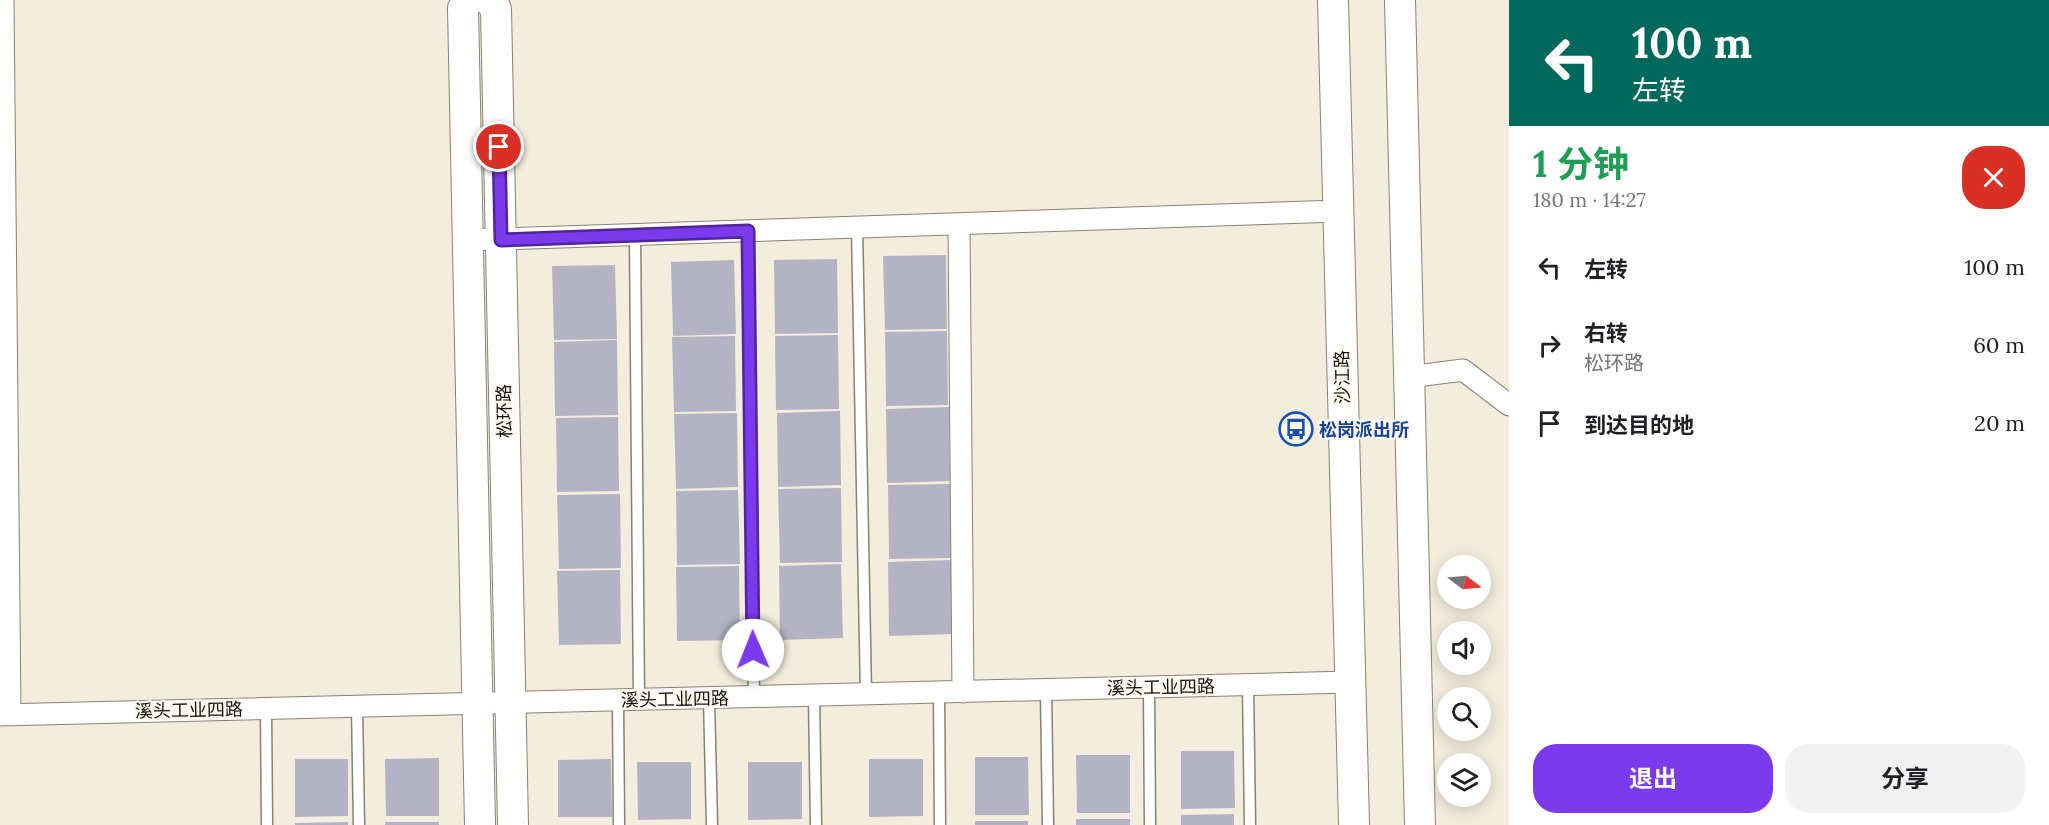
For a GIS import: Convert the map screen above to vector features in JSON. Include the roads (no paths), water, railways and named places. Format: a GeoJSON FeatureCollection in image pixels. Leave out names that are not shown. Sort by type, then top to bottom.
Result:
{"type":"FeatureCollection","features":[{"type":"Feature","properties":{"kind":"street"},"geometry":{"type":"LineString","coordinates":[[3,0],[5,715]]}},
{"type":"Feature","properties":{"kind":"street","name":"松环路"},"geometry":{"type":"LineString","coordinates":[[468,0],[463,8],[480,825]]}},
{"type":"Feature","properties":{"kind":"street","name":"松环路"},"geometry":{"type":"LineString","coordinates":[[489,0],[496,9],[513,825]]}},
{"type":"Feature","properties":{"kind":"street","name":"沙江路"},"geometry":{"type":"LineString","coordinates":[[1334,0],[1354,825]]}},
{"type":"Feature","properties":{"kind":"street"},"geometry":{"type":"LineString","coordinates":[[1400,0],[1420,825]]}},
{"type":"Feature","properties":{"kind":"street"},"geometry":{"type":"LineString","coordinates":[[468,240],[1339,211]]}},
{"type":"Feature","properties":{"kind":"street"},"geometry":{"type":"LineString","coordinates":[[959,224],[963,692]]}},
{"type":"Feature","properties":{"kind":"street"},"geometry":{"type":"LineString","coordinates":[[1409,377],[1463,370],[1509,405]]}},
{"type":"Feature","properties":{"kind":"street","name":"溪头工业四路"},"geometry":{"type":"LineString","coordinates":[[5,715],[1350,682]]}},
{"type":"Feature","properties":{"kind":"lane"},"geometry":{"type":"LineString","coordinates":[[858,227],[866,694]]}},
{"type":"Feature","properties":{"kind":"lane"},"geometry":{"type":"LineString","coordinates":[[748,231],[753,697]]}},
{"type":"Feature","properties":{"kind":"lane"},"geometry":{"type":"LineString","coordinates":[[635,235],[639,699]]}},
{"type":"Feature","properties":{"kind":"lane"},"geometry":{"type":"LineString","coordinates":[[1248,685],[1250,825]]}},
{"type":"Feature","properties":{"kind":"lane"},"geometry":{"type":"LineString","coordinates":[[1149,687],[1150,825]]}},
{"type":"Feature","properties":{"kind":"lane"},"geometry":{"type":"LineString","coordinates":[[1046,690],[1048,825]]}},
{"type":"Feature","properties":{"kind":"lane"},"geometry":{"type":"LineString","coordinates":[[939,692],[940,825]]}},
{"type":"Feature","properties":{"kind":"lane"},"geometry":{"type":"LineString","coordinates":[[814,695],[816,825]]}},
{"type":"Feature","properties":{"kind":"lane"},"geometry":{"type":"LineString","coordinates":[[710,698],[712,825]]}},
{"type":"Feature","properties":{"kind":"lane"},"geometry":{"type":"LineString","coordinates":[[618,700],[619,825]]}},
{"type":"Feature","properties":{"kind":"lane"},"geometry":{"type":"LineString","coordinates":[[357,706],[359,825]]}},
{"type":"Feature","properties":{"kind":"lane"},"geometry":{"type":"LineString","coordinates":[[266,708],[267,825]]}},
{"type":"Feature","properties":{"kind":"place","name":"松岗派出所"},"geometry":{"type":"Point","coordinates":[1296,429]}}]}
